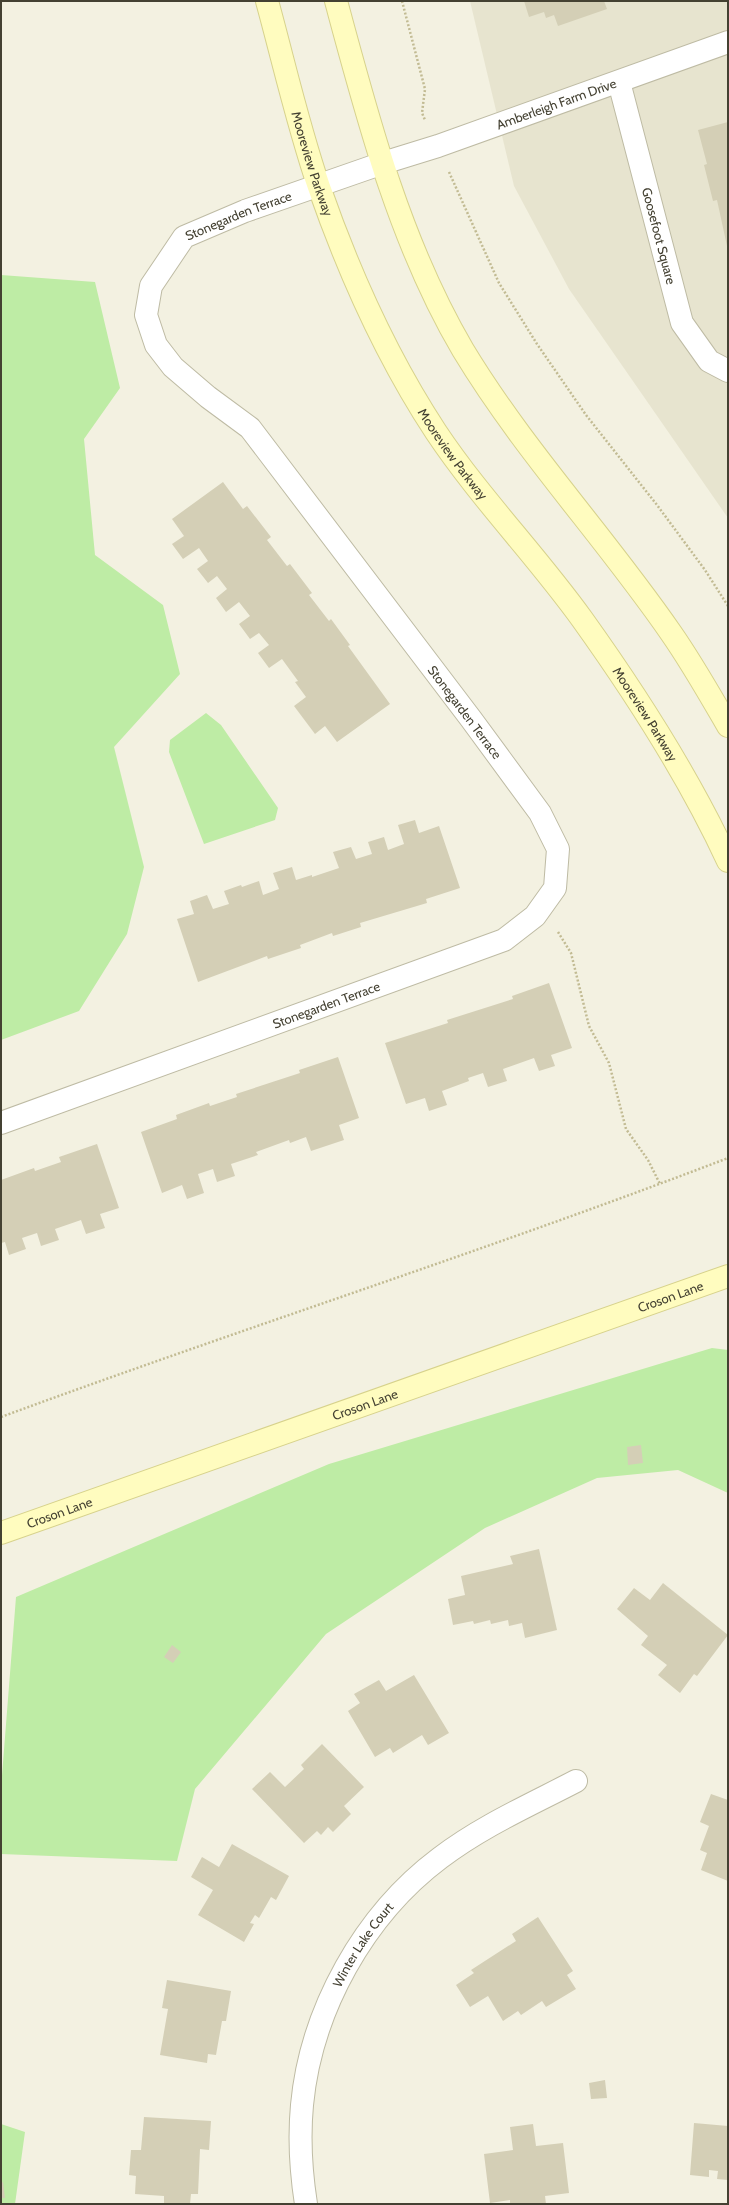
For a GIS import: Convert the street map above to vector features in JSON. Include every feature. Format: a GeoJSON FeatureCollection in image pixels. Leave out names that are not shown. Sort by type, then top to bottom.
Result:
{"type":"FeatureCollection","features":[{"type":"Feature","properties":{"kind":"main road","name":"Mooreview Parkway"},"geometry":{"type":"LineString","coordinates":[[267,1],[296,111],[319,186],[352,272],[388,352],[433,426],[497,513],[581,618],[648,718],[716,834],[728,861]]}},
{"type":"Feature","properties":{"kind":"main road"},"geometry":{"type":"LineString","coordinates":[[336,1],[362,96],[383,163],[429,285],[464,350],[527,445],[672,634],[728,726]]}},
{"type":"Feature","properties":{"kind":"main road","name":"Croson Lane"},"geometry":{"type":"LineString","coordinates":[[1,1533],[728,1276]]}},
{"type":"Feature","properties":{"kind":"street","name":"Amberleigh Farm Drive"},"geometry":{"type":"LineString","coordinates":[[383,163],[438,146],[728,42]]}},
{"type":"Feature","properties":{"kind":"street","name":"Goosefoot Square"},"geometry":{"type":"LineString","coordinates":[[619,82],[682,323],[709,361],[728,371]]}},
{"type":"Feature","properties":{"kind":"street","name":"Stonegarden Terrace"},"geometry":{"type":"LineString","coordinates":[[1,1123],[504,940],[535,916],[555,888],[558,850],[540,813],[471,719],[250,428],[208,398],[173,367],[156,345],[146,315],[152,286],[184,237],[245,211],[383,163]]}},
{"type":"Feature","properties":{"kind":"street","name":"Winter Lake Court"},"geometry":{"type":"LineString","coordinates":[[306,2204],[302,2172],[302,2105],[309,2062],[336,1987],[360,1943],[386,1909],[416,1877],[440,1858],[488,1826],[576,1781]]}},
{"type":"Feature","properties":{"kind":"path"},"geometry":{"type":"LineString","coordinates":[[402,1],[426,89],[422,114],[438,146],[499,283],[537,344],[586,415],[657,505],[728,606]]}},
{"type":"Feature","properties":{"kind":"path"},"geometry":{"type":"LineString","coordinates":[[535,916],[554,927],[571,953],[589,1026],[610,1063],[626,1129],[648,1160],[660,1184]]}},
{"type":"Feature","properties":{"kind":"path"},"geometry":{"type":"LineString","coordinates":[[1,1417],[660,1184],[728,1158]]}},
{"type":"Feature","properties":{"kind":"shaded area"},"geometry":{"type":"Polygon","coordinates":[[[470,1],[728,1],[728,518],[569,289],[514,186],[470,1]]]}},
{"type":"Feature","properties":{"kind":"green space"},"geometry":{"type":"Polygon","coordinates":[[[1,275],[95,282],[120,388],[84,439],[95,555],[163,605],[180,674],[114,747],[144,867],[127,934],[79,1011],[1,1040],[1,275]]]}},
{"type":"Feature","properties":{"kind":"green space"},"geometry":{"type":"Polygon","coordinates":[[[206,713],[221,725],[278,808],[275,820],[204,844],[169,752],[170,740],[206,713]]]}},
{"type":"Feature","properties":{"kind":"green space"},"geometry":{"type":"Polygon","coordinates":[[[712,1348],[728,1350],[728,1493],[678,1470],[597,1478],[485,1528],[326,1634],[195,1789],[177,1861],[1,1854],[1,1788],[16,1597],[329,1464],[712,1348]]]}},
{"type":"Feature","properties":{"kind":"green space"},"geometry":{"type":"Polygon","coordinates":[[[1,2124],[25,2132],[15,2204],[1,2204],[1,2124]]]}},
{"type":"Feature","properties":{"kind":"building"},"geometry":{"type":"Polygon","coordinates":[[[524,1],[604,1],[607,9],[558,26],[554,15],[546,18],[544,12],[529,17],[524,1]]]}},
{"type":"Feature","properties":{"kind":"building"},"geometry":{"type":"Polygon","coordinates":[[[728,122],[727,246],[717,200],[713,201],[704,165],[707,164],[698,130],[728,122]]]}},
{"type":"Feature","properties":{"kind":"building"},"geometry":{"type":"Polygon","coordinates":[[[223,482],[243,509],[247,506],[271,537],[267,540],[287,566],[290,564],[312,593],[309,595],[329,621],[331,619],[350,645],[348,646],[390,704],[337,742],[325,726],[315,734],[294,706],[306,697],[295,682],[298,681],[282,659],[269,668],[258,653],[269,645],[259,633],[250,639],[239,624],[250,616],[239,602],[226,612],[216,598],[227,589],[217,576],[208,583],[197,569],[208,561],[199,548],[183,559],[172,544],[184,536],[172,519],[223,482]]]}},
{"type":"Feature","properties":{"kind":"building"},"geometry":{"type":"Polygon","coordinates":[[[415,820],[419,833],[439,826],[460,888],[426,899],[427,903],[360,923],[361,927],[333,936],[332,933],[300,945],[301,948],[268,959],[267,956],[198,982],[177,919],[194,914],[190,901],[207,895],[213,909],[229,904],[224,891],[241,885],[242,887],[259,881],[263,895],[279,889],[273,873],[292,867],[296,880],[312,875],[312,877],[339,868],[333,852],[351,847],[356,859],[372,854],[368,842],[384,837],[388,850],[404,844],[398,825],[415,820]]]}},
{"type":"Feature","properties":{"kind":"building"},"geometry":{"type":"Polygon","coordinates":[[[549,983],[572,1048],[551,1055],[555,1066],[539,1071],[534,1058],[503,1069],[507,1081],[488,1087],[483,1073],[468,1078],[469,1081],[442,1091],[447,1105],[429,1111],[425,1098],[406,1104],[385,1043],[448,1023],[447,1020],[513,999],[512,996],[549,983]]]}},
{"type":"Feature","properties":{"kind":"building"},"geometry":{"type":"Polygon","coordinates":[[[338,1057],[359,1118],[339,1125],[344,1140],[311,1151],[306,1137],[290,1143],[289,1140],[256,1152],[258,1155],[231,1164],[235,1176],[217,1182],[213,1169],[198,1174],[204,1193],[187,1199],[182,1185],[162,1193],[141,1132],[177,1119],[176,1115],[209,1103],[210,1106],[237,1097],[236,1094],[300,1073],[299,1070],[338,1057]]]}},
{"type":"Feature","properties":{"kind":"building"},"geometry":{"type":"Polygon","coordinates":[[[97,1144],[119,1208],[100,1214],[105,1228],[86,1234],[81,1220],[55,1229],[59,1240],[41,1246],[37,1233],[22,1238],[26,1249],[9,1255],[5,1242],[1,1243],[1,1180],[34,1168],[35,1171],[61,1162],[59,1157],[97,1144]]]}},
{"type":"Feature","properties":{"kind":"building"},"geometry":{"type":"Polygon","coordinates":[[[641,1445],[643,1463],[628,1465],[627,1447],[641,1445]]]}},
{"type":"Feature","properties":{"kind":"building"},"geometry":{"type":"Polygon","coordinates":[[[539,1549],[557,1630],[525,1638],[522,1623],[509,1626],[508,1620],[491,1624],[490,1620],[474,1624],[473,1621],[453,1625],[448,1599],[465,1595],[461,1576],[513,1564],[510,1556],[539,1549]]]}},
{"type":"Feature","properties":{"kind":"building"},"geometry":{"type":"Polygon","coordinates":[[[663,1583],[728,1635],[697,1676],[694,1674],[680,1693],[658,1675],[667,1665],[641,1645],[648,1636],[617,1609],[634,1588],[650,1600],[663,1583]]]}},
{"type":"Feature","properties":{"kind":"building"},"geometry":{"type":"Polygon","coordinates":[[[172,1645],[181,1652],[173,1663],[164,1657],[172,1645]]]}},
{"type":"Feature","properties":{"kind":"building"},"geometry":{"type":"Polygon","coordinates":[[[414,1675],[449,1733],[428,1745],[422,1735],[393,1753],[390,1748],[375,1757],[348,1711],[360,1703],[354,1694],[379,1680],[386,1691],[414,1675]]]}},
{"type":"Feature","properties":{"kind":"building"},"geometry":{"type":"Polygon","coordinates":[[[322,1744],[364,1787],[344,1806],[351,1814],[333,1832],[328,1827],[321,1835],[317,1831],[304,1843],[252,1789],[270,1772],[285,1787],[304,1769],[301,1765],[322,1744]]]}},
{"type":"Feature","properties":{"kind":"building"},"geometry":{"type":"Polygon","coordinates":[[[711,1794],[728,1800],[728,1881],[701,1870],[707,1853],[700,1850],[709,1826],[700,1822],[711,1794]]]}},
{"type":"Feature","properties":{"kind":"building"},"geometry":{"type":"Polygon","coordinates":[[[232,1844],[289,1876],[276,1900],[271,1897],[259,1918],[255,1915],[250,1923],[254,1924],[244,1942],[198,1915],[213,1890],[191,1877],[202,1857],[219,1867],[232,1844]]]}},
{"type":"Feature","properties":{"kind":"building"},"geometry":{"type":"Polygon","coordinates":[[[538,1917],[573,1971],[567,1975],[576,1989],[546,2007],[542,2001],[521,2015],[518,2011],[503,2021],[488,1996],[470,2007],[456,1985],[474,1973],[471,1970],[516,1941],[512,1934],[538,1917]]]}},
{"type":"Feature","properties":{"kind":"building"},"geometry":{"type":"Polygon","coordinates":[[[167,1980],[231,1991],[226,2021],[222,2021],[216,2055],[208,2054],[207,2063],[160,2055],[168,2009],[162,2008],[167,1980]]]}},
{"type":"Feature","properties":{"kind":"building"},"geometry":{"type":"Polygon","coordinates":[[[605,2080],[607,2098],[591,2099],[589,2083],[605,2080]]]}},
{"type":"Feature","properties":{"kind":"building"},"geometry":{"type":"Polygon","coordinates":[[[144,2117],[211,2121],[209,2150],[200,2149],[198,2194],[191,2194],[190,2204],[164,2204],[164,2196],[135,2194],[136,2176],[129,2175],[131,2150],[141,2150],[144,2117]]]}},
{"type":"Feature","properties":{"kind":"building"},"geometry":{"type":"Polygon","coordinates":[[[694,2123],[728,2126],[728,2180],[717,2179],[718,2171],[709,2170],[709,2177],[690,2175],[694,2123]]]}},
{"type":"Feature","properties":{"kind":"building"},"geometry":{"type":"Polygon","coordinates":[[[533,2124],[536,2146],[563,2143],[569,2193],[545,2196],[546,2204],[510,2204],[510,2200],[490,2203],[484,2154],[513,2150],[510,2127],[533,2124]]]}},
{"type":"Feature","properties":{"kind":"building"},"geometry":{"type":"Polygon","coordinates":[[[3,2182],[5,2198],[1,2198],[1,2183],[3,2182]]]}}]}
